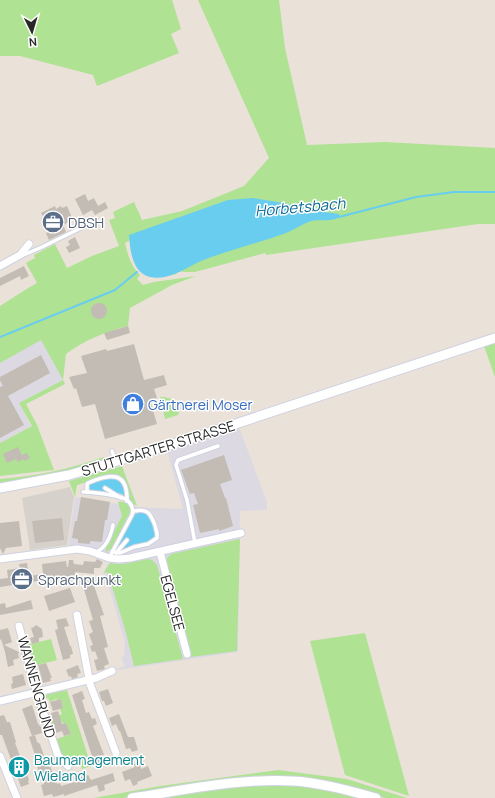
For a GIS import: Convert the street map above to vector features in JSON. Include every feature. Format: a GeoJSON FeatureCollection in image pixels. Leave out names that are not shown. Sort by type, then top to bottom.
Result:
{"type":"FeatureCollection","features":[{"type":"Feature","properties":{"kind":"street"},"geometry":{"type":"LineString","coordinates":[[0,266],[24,252],[29,244]]}},
{"type":"Feature","properties":{"kind":"street","name":"STUTTGARTER STRASSE"},"geometry":{"type":"LineString","coordinates":[[0,488],[69,475],[115,462],[193,438],[495,338]]}},
{"type":"Feature","properties":{"kind":"street"},"geometry":{"type":"LineString","coordinates":[[0,559],[77,549],[113,554],[118,559],[130,558],[241,533]]}},
{"type":"Feature","properties":{"kind":"street","name":"EGELSEE"},"geometry":{"type":"LineString","coordinates":[[160,552],[187,654]]}},
{"type":"Feature","properties":{"kind":"street"},"geometry":{"type":"LineString","coordinates":[[77,615],[89,679],[116,753]]}},
{"type":"Feature","properties":{"kind":"street","name":"WANNENGRUND"},"geometry":{"type":"LineString","coordinates":[[19,626],[37,692],[58,756],[68,766]]}},
{"type":"Feature","properties":{"kind":"street"},"geometry":{"type":"LineString","coordinates":[[0,701],[89,679],[112,671]]}},
{"type":"Feature","properties":{"kind":"street"},"geometry":{"type":"LineString","coordinates":[[0,756],[17,798]]}},
{"type":"Feature","properties":{"kind":"street"},"geometry":{"type":"LineString","coordinates":[[132,798],[265,780],[301,782],[328,786],[376,798]]}},
{"type":"Feature","properties":{"kind":"lane"},"geometry":{"type":"LineString","coordinates":[[14,259],[81,228]]}},
{"type":"Feature","properties":{"kind":"lane"},"geometry":{"type":"LineString","coordinates":[[195,543],[187,500],[176,465],[178,460],[181,458],[218,446]]}},
{"type":"Feature","properties":{"kind":"lane"},"geometry":{"type":"LineString","coordinates":[[112,451],[115,462]]}},
{"type":"Feature","properties":{"kind":"lane"},"geometry":{"type":"LineString","coordinates":[[122,498],[85,492],[88,483],[107,477],[118,477],[122,479],[125,484],[127,490],[127,501]]}},
{"type":"Feature","properties":{"kind":"lane"},"geometry":{"type":"LineString","coordinates":[[104,488],[127,501],[134,511]]}},
{"type":"Feature","properties":{"kind":"lane"},"geometry":{"type":"LineString","coordinates":[[113,554],[134,511]]}},
{"type":"Feature","properties":{"kind":"lane"},"geometry":{"type":"LineString","coordinates":[[113,554],[148,544],[157,538],[158,535],[151,515],[147,511],[134,511]]}},
{"type":"Feature","properties":{"kind":"lane"},"geometry":{"type":"LineString","coordinates":[[96,552],[102,550],[111,533],[113,525]]}},
{"type":"Feature","properties":{"kind":"lane"},"geometry":{"type":"LineString","coordinates":[[113,554],[127,540]]}},
{"type":"Feature","properties":{"kind":"shaded area"},"geometry":{"type":"Polygon","coordinates":[[[41,339],[63,380],[19,403],[31,426],[0,443],[0,363],[41,339]]]}},
{"type":"Feature","properties":{"kind":"shaded area"},"geometry":{"type":"Polygon","coordinates":[[[239,427],[267,502],[267,510],[240,511],[238,652],[112,671],[125,666],[121,658],[124,656],[125,643],[106,576],[103,573],[112,557],[87,548],[68,546],[75,497],[137,507],[183,509],[167,451],[239,427]]]}},
{"type":"Feature","properties":{"kind":"shaded area"},"geometry":{"type":"Polygon","coordinates":[[[70,487],[74,497],[67,545],[30,550],[22,498],[70,487]]]}},
{"type":"Feature","properties":{"kind":"green space"},"geometry":{"type":"Polygon","coordinates":[[[0,0],[172,0],[181,29],[171,34],[179,53],[97,86],[93,75],[20,56],[0,56],[0,0]]]}},
{"type":"Feature","properties":{"kind":"green space"},"geometry":{"type":"Polygon","coordinates":[[[198,0],[279,0],[285,48],[307,145],[385,142],[495,148],[495,224],[478,224],[266,255],[265,253],[195,272],[183,272],[156,264],[177,274],[166,276],[130,240],[125,243],[127,252],[132,264],[140,275],[137,279],[143,285],[196,276],[172,285],[130,308],[128,326],[96,337],[66,354],[63,380],[41,340],[0,363],[0,306],[37,283],[26,263],[35,258],[34,255],[55,244],[67,268],[92,256],[119,246],[109,220],[115,218],[113,212],[134,202],[142,220],[182,211],[244,186],[269,158],[198,0]]]}},
{"type":"Feature","properties":{"kind":"green space"},"geometry":{"type":"Polygon","coordinates":[[[495,342],[495,377],[484,346],[495,342]]]}},
{"type":"Feature","properties":{"kind":"green space"},"geometry":{"type":"Polygon","coordinates":[[[63,380],[65,384],[26,404],[37,425],[54,470],[0,476],[0,443],[32,426],[19,403],[63,380]]]}},
{"type":"Feature","properties":{"kind":"green space"},"geometry":{"type":"Polygon","coordinates":[[[160,397],[172,399],[179,412],[178,415],[165,419],[160,397]]]}},
{"type":"Feature","properties":{"kind":"green space"},"geometry":{"type":"Polygon","coordinates":[[[104,457],[104,459],[99,463],[43,477],[0,483],[0,479],[53,471],[104,457]]]}},
{"type":"Feature","properties":{"kind":"green space"},"geometry":{"type":"Polygon","coordinates":[[[122,466],[137,506],[130,502],[126,483],[122,478],[117,476],[103,476],[77,485],[75,497],[69,481],[122,466]]]}},
{"type":"Feature","properties":{"kind":"green space"},"geometry":{"type":"Polygon","coordinates":[[[118,502],[127,504],[130,507],[130,512],[112,548],[106,552],[106,547],[122,516],[118,502]]]}},
{"type":"Feature","properties":{"kind":"green space"},"geometry":{"type":"Polygon","coordinates":[[[240,539],[237,651],[191,657],[165,564],[167,563],[167,558],[171,554],[240,539]]]}},
{"type":"Feature","properties":{"kind":"green space"},"geometry":{"type":"Polygon","coordinates":[[[149,559],[157,565],[183,659],[134,666],[108,573],[104,572],[110,563],[124,564],[149,559]]]}},
{"type":"Feature","properties":{"kind":"green space"},"geometry":{"type":"Polygon","coordinates":[[[365,633],[409,796],[345,775],[310,641],[365,633]]]}},
{"type":"Feature","properties":{"kind":"green space"},"geometry":{"type":"Polygon","coordinates":[[[51,639],[57,660],[33,666],[27,645],[51,639]]]}},
{"type":"Feature","properties":{"kind":"green space"},"geometry":{"type":"Polygon","coordinates":[[[67,690],[91,766],[82,769],[78,758],[69,761],[61,757],[54,740],[71,734],[66,723],[64,724],[61,721],[53,725],[56,733],[53,734],[49,722],[54,720],[53,718],[62,714],[60,709],[63,707],[61,699],[56,699],[50,702],[48,698],[43,700],[45,695],[67,690]]]}},
{"type":"Feature","properties":{"kind":"green space"},"geometry":{"type":"Polygon","coordinates":[[[278,770],[347,779],[407,798],[385,798],[346,788],[281,776],[265,777],[123,798],[94,798],[160,786],[278,770]]]}},
{"type":"Feature","properties":{"kind":"green space"},"geometry":{"type":"Polygon","coordinates":[[[255,784],[296,784],[362,798],[163,798],[255,784]]]}},
{"type":"Feature","properties":{"kind":"water"},"geometry":{"type":"Polygon","coordinates":[[[253,198],[284,203],[310,210],[339,214],[340,217],[337,219],[311,221],[286,233],[201,261],[170,276],[157,278],[150,277],[139,271],[131,253],[129,235],[228,200],[253,198]]]}},
{"type":"Feature","properties":{"kind":"water"},"geometry":{"type":"Polygon","coordinates":[[[117,478],[123,484],[126,496],[119,493],[116,496],[89,490],[89,484],[117,478]]]}},
{"type":"Feature","properties":{"kind":"water"},"geometry":{"type":"Polygon","coordinates":[[[140,512],[149,517],[155,535],[152,541],[121,552],[117,548],[134,515],[140,512]]]}},
{"type":"Feature","properties":{"kind":"building"},"geometry":{"type":"Polygon","coordinates":[[[85,194],[88,201],[94,198],[98,206],[105,202],[108,208],[95,215],[92,210],[83,215],[75,199],[85,194]]]}},
{"type":"Feature","properties":{"kind":"building"},"geometry":{"type":"Polygon","coordinates":[[[55,206],[56,209],[61,206],[62,208],[67,206],[73,220],[63,225],[66,232],[49,240],[46,233],[48,232],[41,219],[44,218],[41,213],[55,206]]]}},
{"type":"Feature","properties":{"kind":"building"},"geometry":{"type":"Polygon","coordinates":[[[75,237],[80,248],[69,253],[66,247],[70,245],[68,241],[75,237]]]}},
{"type":"Feature","properties":{"kind":"building"},"geometry":{"type":"Polygon","coordinates":[[[24,266],[29,276],[21,280],[20,276],[0,286],[0,278],[24,266]]]}},
{"type":"Feature","properties":{"kind":"building"},"geometry":{"type":"Polygon","coordinates":[[[99,303],[106,308],[107,311],[102,318],[99,319],[92,314],[91,311],[96,304],[99,303]]]}},
{"type":"Feature","properties":{"kind":"building"},"geometry":{"type":"Polygon","coordinates":[[[128,326],[130,333],[107,340],[104,333],[128,326]]]}},
{"type":"Feature","properties":{"kind":"building"},"geometry":{"type":"Polygon","coordinates":[[[134,344],[144,380],[164,375],[167,385],[154,389],[157,398],[150,400],[157,424],[105,439],[95,404],[82,407],[76,388],[74,389],[69,377],[87,373],[81,356],[106,349],[107,351],[134,344]]]}},
{"type":"Feature","properties":{"kind":"building"},"geometry":{"type":"Polygon","coordinates":[[[41,355],[50,373],[8,396],[24,425],[0,438],[0,387],[3,386],[0,377],[41,355]]]}},
{"type":"Feature","properties":{"kind":"building"},"geometry":{"type":"Polygon","coordinates":[[[18,447],[22,455],[27,453],[30,458],[25,461],[24,459],[18,462],[16,459],[7,463],[3,454],[18,447]]]}},
{"type":"Feature","properties":{"kind":"building"},"geometry":{"type":"Polygon","coordinates":[[[224,455],[232,480],[220,484],[226,498],[233,526],[219,531],[219,529],[200,533],[193,505],[198,504],[194,493],[190,494],[181,470],[224,455]]]}},
{"type":"Feature","properties":{"kind":"building"},"geometry":{"type":"Polygon","coordinates":[[[81,497],[110,502],[107,520],[105,520],[102,542],[90,541],[90,544],[78,543],[78,539],[72,538],[75,521],[77,521],[81,497]]]}},
{"type":"Feature","properties":{"kind":"building"},"geometry":{"type":"Polygon","coordinates":[[[62,518],[64,540],[35,543],[32,521],[62,518]]]}},
{"type":"Feature","properties":{"kind":"building"},"geometry":{"type":"Polygon","coordinates":[[[19,521],[22,546],[6,548],[3,554],[0,548],[0,523],[19,521]]]}},
{"type":"Feature","properties":{"kind":"building"},"geometry":{"type":"Polygon","coordinates":[[[97,559],[103,562],[100,568],[94,568],[94,574],[75,572],[75,575],[0,587],[0,579],[8,578],[7,570],[20,568],[19,564],[27,563],[29,576],[43,574],[42,564],[66,561],[68,567],[69,560],[73,560],[74,564],[83,565],[84,561],[95,562],[97,559]]]}},
{"type":"Feature","properties":{"kind":"building"},"geometry":{"type":"Polygon","coordinates":[[[92,580],[104,615],[100,616],[108,647],[104,648],[109,664],[104,666],[105,669],[97,671],[94,660],[98,659],[95,651],[92,652],[90,646],[93,645],[89,634],[93,632],[89,621],[93,620],[83,586],[88,584],[88,581],[92,580]]]}},
{"type":"Feature","properties":{"kind":"building"},"geometry":{"type":"Polygon","coordinates":[[[70,588],[75,602],[49,611],[44,596],[70,588]]]}},
{"type":"Feature","properties":{"kind":"building"},"geometry":{"type":"Polygon","coordinates":[[[31,600],[33,609],[0,615],[0,604],[5,603],[6,608],[31,600]]]}},
{"type":"Feature","properties":{"kind":"building"},"geometry":{"type":"Polygon","coordinates":[[[66,618],[69,626],[64,627],[73,654],[70,655],[70,658],[63,660],[55,630],[58,629],[56,620],[66,618]]]}},
{"type":"Feature","properties":{"kind":"building"},"geometry":{"type":"Polygon","coordinates":[[[36,625],[42,629],[43,637],[39,638],[39,642],[32,644],[30,638],[34,637],[31,628],[36,625]]]}},
{"type":"Feature","properties":{"kind":"building"},"geometry":{"type":"Polygon","coordinates":[[[8,628],[12,642],[4,645],[19,652],[19,658],[13,660],[14,665],[8,667],[1,639],[0,640],[0,630],[8,628]]]}},
{"type":"Feature","properties":{"kind":"building"},"geometry":{"type":"Polygon","coordinates":[[[46,663],[52,678],[50,678],[51,681],[43,683],[38,665],[46,663]]]}},
{"type":"Feature","properties":{"kind":"building"},"geometry":{"type":"Polygon","coordinates":[[[78,665],[81,673],[77,674],[78,677],[72,679],[71,676],[69,677],[66,670],[78,665]]]}},
{"type":"Feature","properties":{"kind":"building"},"geometry":{"type":"Polygon","coordinates":[[[23,674],[26,685],[12,689],[12,677],[23,674]]]}},
{"type":"Feature","properties":{"kind":"building"},"geometry":{"type":"Polygon","coordinates":[[[108,689],[113,703],[106,706],[104,701],[102,701],[99,692],[108,689]]]}},
{"type":"Feature","properties":{"kind":"building"},"geometry":{"type":"Polygon","coordinates":[[[82,691],[85,699],[82,700],[86,713],[89,712],[92,719],[95,718],[97,724],[93,726],[104,755],[100,756],[102,762],[92,765],[90,759],[93,759],[72,695],[82,691]]]}},
{"type":"Feature","properties":{"kind":"building"},"geometry":{"type":"Polygon","coordinates":[[[61,699],[63,708],[53,711],[50,702],[61,699]]]}},
{"type":"Feature","properties":{"kind":"building"},"geometry":{"type":"Polygon","coordinates":[[[32,705],[38,724],[42,728],[42,733],[32,736],[22,709],[32,705]]]}},
{"type":"Feature","properties":{"kind":"building"},"geometry":{"type":"Polygon","coordinates":[[[58,711],[62,724],[66,723],[71,734],[64,736],[62,731],[56,733],[51,713],[58,711]]]}},
{"type":"Feature","properties":{"kind":"building"},"geometry":{"type":"Polygon","coordinates":[[[119,714],[128,737],[134,737],[138,750],[132,752],[130,748],[126,749],[116,724],[112,726],[109,718],[119,714]]]}},
{"type":"Feature","properties":{"kind":"building"},"geometry":{"type":"Polygon","coordinates":[[[4,715],[7,722],[10,722],[16,742],[15,743],[29,780],[29,784],[21,787],[2,735],[0,735],[0,716],[4,715]]]}},
{"type":"Feature","properties":{"kind":"building"},"geometry":{"type":"Polygon","coordinates":[[[35,735],[45,759],[47,758],[57,784],[60,783],[61,786],[78,781],[77,778],[88,775],[91,780],[113,773],[115,781],[104,785],[105,790],[99,792],[97,785],[64,796],[64,794],[53,797],[52,794],[44,796],[41,785],[44,784],[33,756],[35,755],[29,737],[35,735]]]}},
{"type":"Feature","properties":{"kind":"building"},"geometry":{"type":"Polygon","coordinates":[[[139,762],[141,769],[148,766],[152,776],[137,782],[138,784],[133,786],[130,779],[125,781],[122,772],[135,767],[134,764],[139,762]]]}},
{"type":"Feature","properties":{"kind":"waterway","name":"Horbetsbach"},"geometry":{"type":"LineString","coordinates":[[339,217],[416,197],[454,192],[495,192]]}},
{"type":"Feature","properties":{"kind":"waterway","name":"Horbetsbach"},"geometry":{"type":"LineString","coordinates":[[0,337],[115,290],[137,272]]}},
{"type":"Feature","properties":{"kind":"place","name":"DBSH"},"geometry":{"type":"Point","coordinates":[53,222]}},
{"type":"Feature","properties":{"kind":"place","name":"Gärtnerei Moser"},"geometry":{"type":"Point","coordinates":[133,404]}},
{"type":"Feature","properties":{"kind":"place","name":"Sprachpunkt"},"geometry":{"type":"Point","coordinates":[22,579]}},
{"type":"Feature","properties":{"kind":"place","name":"Baumanagement Wieland"},"geometry":{"type":"Point","coordinates":[19,767]}}]}
